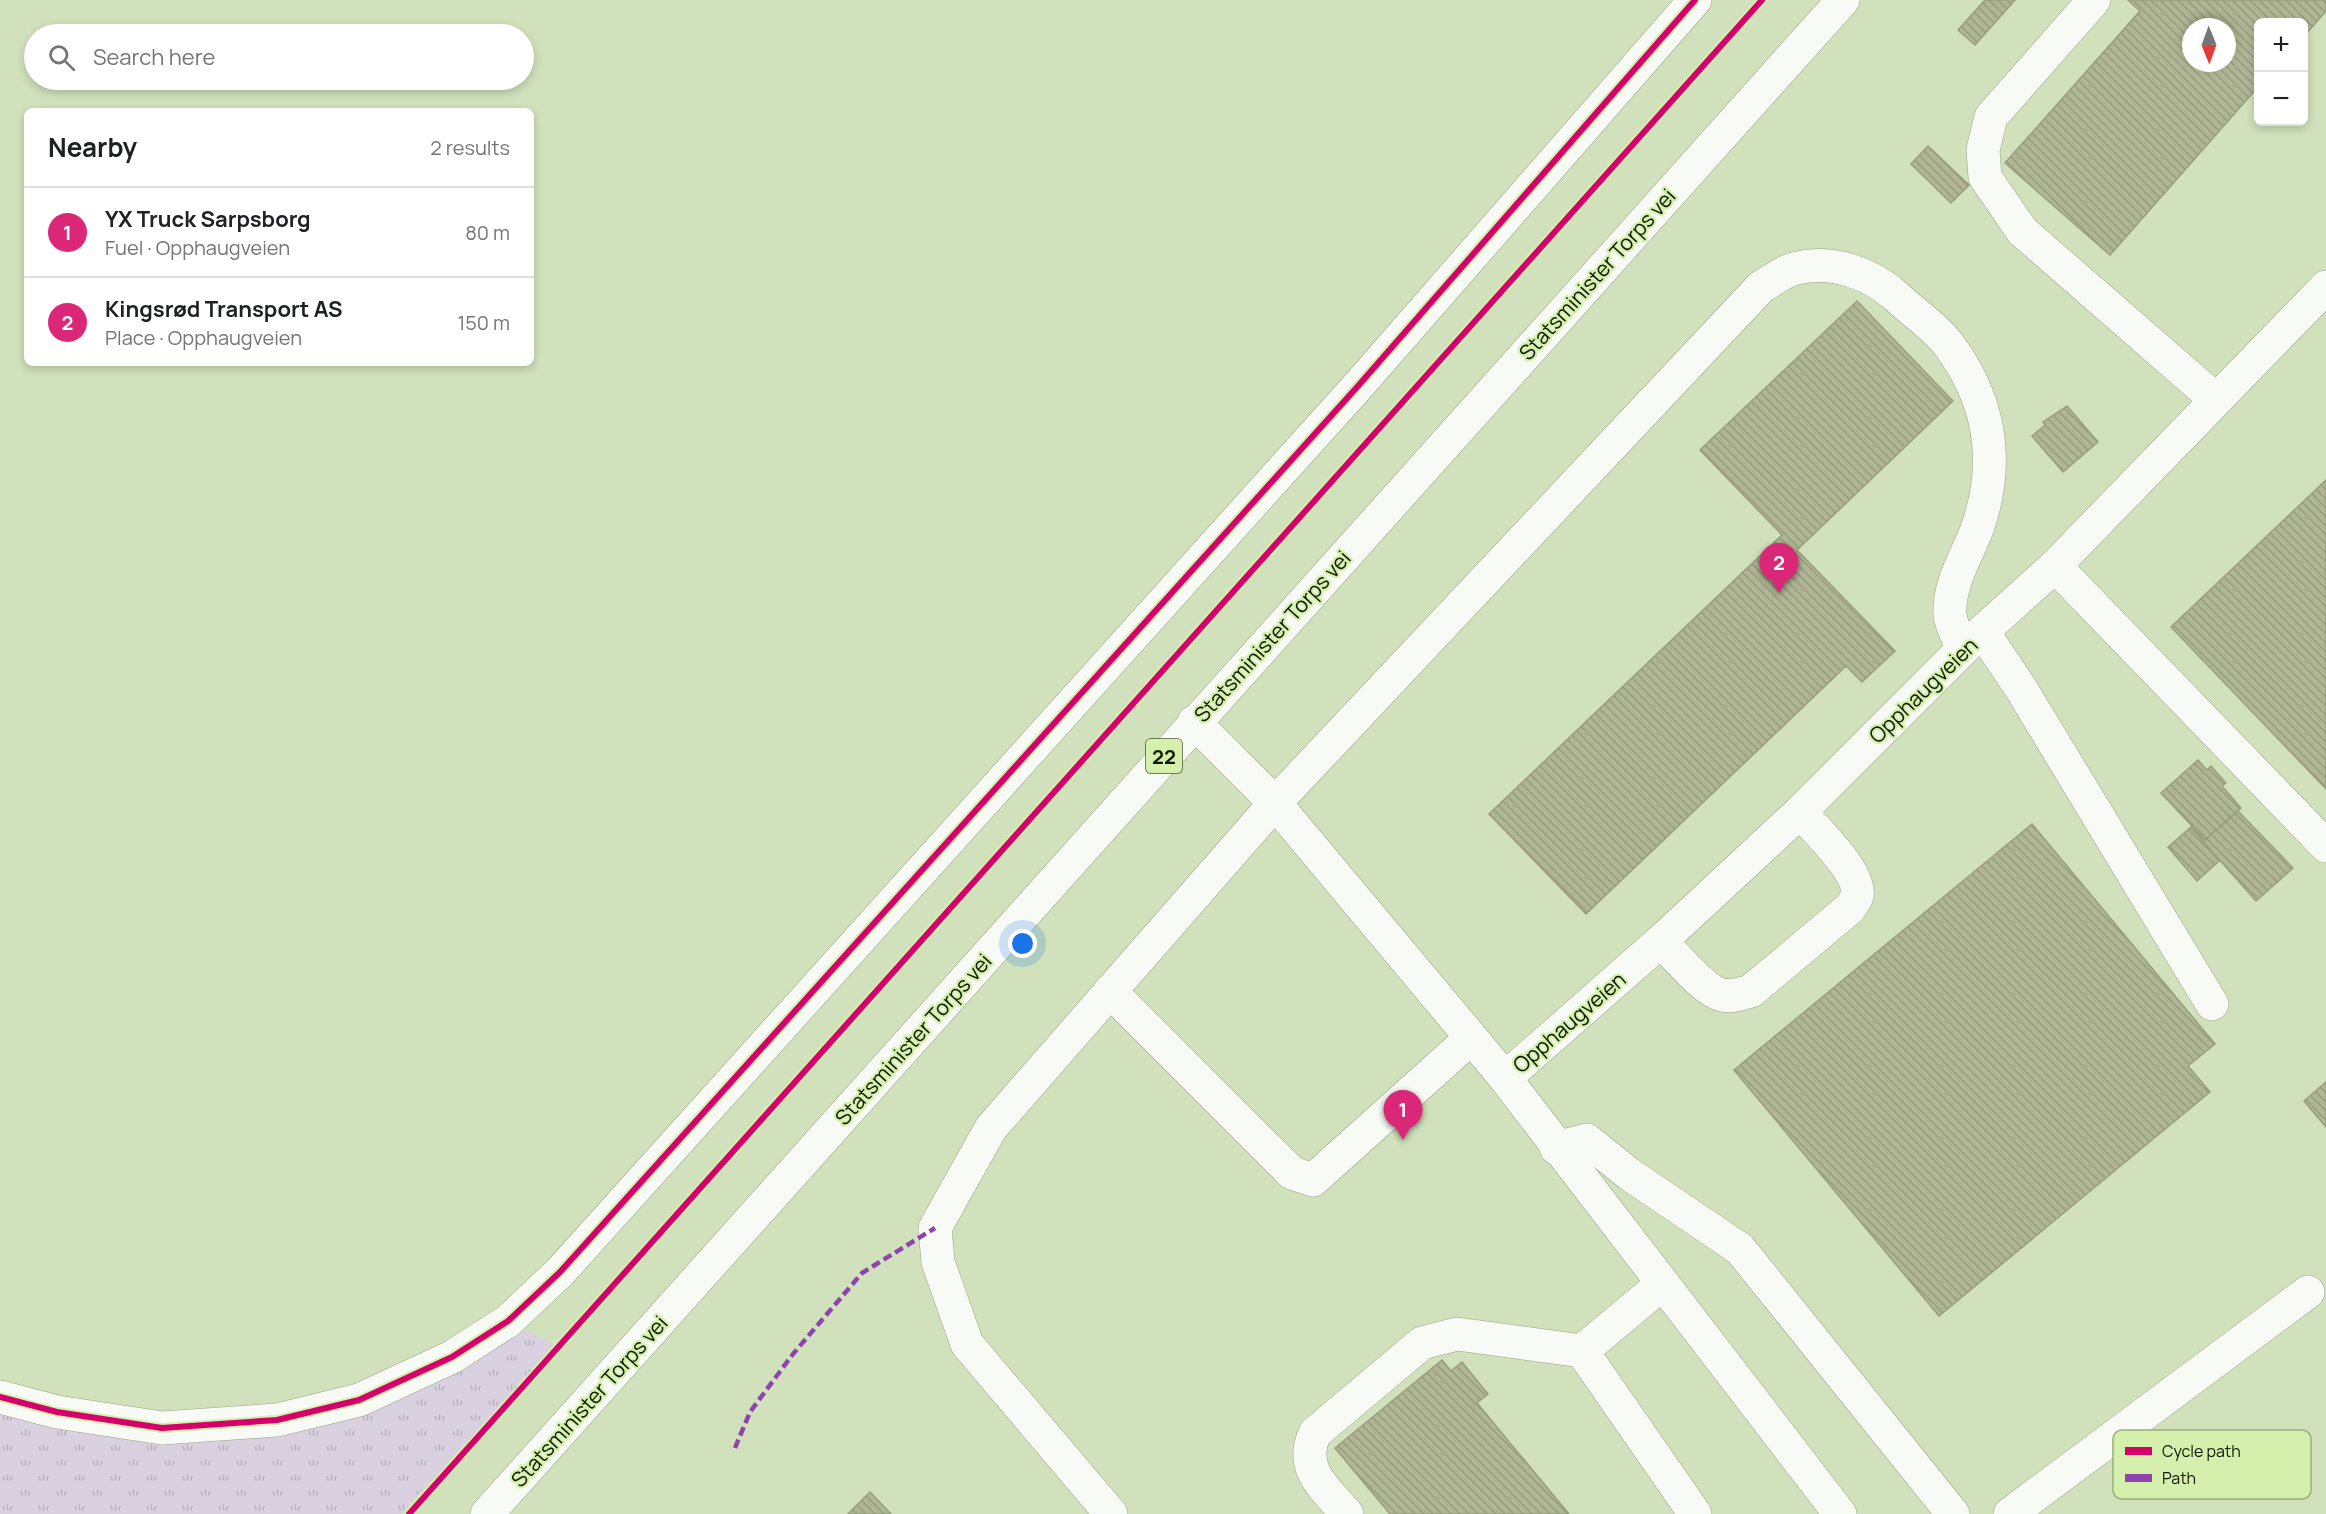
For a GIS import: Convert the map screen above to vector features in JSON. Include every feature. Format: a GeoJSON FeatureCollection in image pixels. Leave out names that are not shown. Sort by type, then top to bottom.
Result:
{"type":"FeatureCollection","features":[{"type":"Feature","properties":{"kind":"main road"},"geometry":{"type":"LineString","coordinates":[[0,1397],[57,1412],[162,1428],[277,1420],[360,1400],[452,1357],[508,1321],[560,1272],[1097,677],[1358,386],[1695,0]]}},
{"type":"Feature","properties":{"kind":"main road","name":"Statsminister Torps vei"},"geometry":{"type":"LineString","coordinates":[[487,1514],[1843,0]]}},
{"type":"Feature","properties":{"kind":"main road"},"geometry":{"type":"LineString","coordinates":[[2094,0],[1991,117],[1983,150],[1985,177],[2022,231],[2215,399]]}},
{"type":"Feature","properties":{"kind":"main road"},"geometry":{"type":"LineString","coordinates":[[1111,1514],[967,1344],[938,1262],[935,1228],[991,1128],[1275,803],[1761,287],[1795,268],[1831,265],[1860,273],[1892,292],[1950,346],[1978,395],[1989,435],[1990,479],[1977,528],[1954,583],[1950,616],[2020,687],[2212,1004]]}},
{"type":"Feature","properties":{"kind":"main road","name":"Opphaugveien"},"geometry":{"type":"LineString","coordinates":[[1505,1078],[1661,941],[1800,812],[1973,640],[2055,566],[2326,287]]}},
{"type":"Feature","properties":{"kind":"main road"},"geometry":{"type":"LineString","coordinates":[[2055,566],[2326,846]]}},
{"type":"Feature","properties":{"kind":"main road","name":"Opphaugveien"},"geometry":{"type":"LineString","coordinates":[[1194,722],[1275,803],[1470,1039],[1505,1078],[1661,1285],[1840,1514]]}},
{"type":"Feature","properties":{"kind":"main road"},"geometry":{"type":"LineString","coordinates":[[1661,941],[1709,988],[1720,995],[1735,996],[1751,991],[1850,908],[1857,896],[1856,884],[1851,871],[1800,812]]}},
{"type":"Feature","properties":{"kind":"main road"},"geometry":{"type":"LineString","coordinates":[[1110,991],[1292,1173],[1313,1180],[1470,1039]]}},
{"type":"Feature","properties":{"kind":"main road"},"geometry":{"type":"LineString","coordinates":[[1556,1148],[1587,1140],[1629,1174],[1740,1249],[1953,1514]]}},
{"type":"Feature","properties":{"kind":"main road"},"geometry":{"type":"LineString","coordinates":[[1582,1351],[1661,1285]]}},
{"type":"Feature","properties":{"kind":"main road"},"geometry":{"type":"LineString","coordinates":[[2123,1430],[2308,1292]]}},
{"type":"Feature","properties":{"kind":"main road"},"geometry":{"type":"LineString","coordinates":[[1347,1514],[1316,1477],[1309,1461],[1309,1447],[1316,1433],[1422,1343],[1457,1334],[1582,1351],[1695,1514]]}},
{"type":"Feature","properties":{"kind":"main road"},"geometry":{"type":"LineString","coordinates":[[2010,1514],[2113,1437]]}},
{"type":"Feature","properties":{"kind":"green space"},"geometry":{"type":"Polygon","coordinates":[[[508,1321],[558,1346],[400,1514],[0,1514],[0,1397],[57,1412],[277,1420],[508,1321]]]}},
{"type":"Feature","properties":{"kind":"building"},"geometry":{"type":"Polygon","coordinates":[[[1985,0],[2015,0],[1975,45],[1958,30],[1985,0]]]}},
{"type":"Feature","properties":{"kind":"building"},"geometry":{"type":"Polygon","coordinates":[[[2128,0],[2326,0],[2326,11],[2308,31],[2308,18],[2254,18],[2254,92],[2110,255],[2005,163],[2140,11],[2128,0]]]}},
{"type":"Feature","properties":{"kind":"building"},"geometry":{"type":"Polygon","coordinates":[[[1928,146],[1969,185],[1951,203],[1911,164],[1928,146]]]}},
{"type":"Feature","properties":{"kind":"building"},"geometry":{"type":"Polygon","coordinates":[[[1857,301],[1953,401],[1797,550],[1895,651],[1862,682],[1846,666],[1586,914],[1489,814],[1782,535],[1700,450],[1857,301]]]}},
{"type":"Feature","properties":{"kind":"building"},"geometry":{"type":"Polygon","coordinates":[[[2067,406],[2098,442],[2063,472],[2032,436],[2045,425],[2043,422],[2067,406]]]}},
{"type":"Feature","properties":{"kind":"building"},"geometry":{"type":"Polygon","coordinates":[[[2326,480],[2326,789],[2171,627],[2326,480]]]}},
{"type":"Feature","properties":{"kind":"building"},"geometry":{"type":"Polygon","coordinates":[[[2198,760],[2207,770],[2211,766],[2226,783],[2222,786],[2241,808],[2205,840],[2161,793],[2198,760]]]}},
{"type":"Feature","properties":{"kind":"building"},"geometry":{"type":"Polygon","coordinates":[[[2238,811],[2293,868],[2256,901],[2192,829],[2205,840],[2238,811]]]}},
{"type":"Feature","properties":{"kind":"building"},"geometry":{"type":"Polygon","coordinates":[[[2032,824],[2215,1044],[2188,1066],[2210,1092],[1939,1316],[1734,1070],[2032,824]]]}},
{"type":"Feature","properties":{"kind":"building"},"geometry":{"type":"Polygon","coordinates":[[[2191,827],[2219,861],[2197,881],[2168,847],[2191,827]]]}},
{"type":"Feature","properties":{"kind":"building"},"geometry":{"type":"Polygon","coordinates":[[[2326,1082],[2326,1127],[2304,1101],[2326,1082]]]}},
{"type":"Feature","properties":{"kind":"building"},"geometry":{"type":"Polygon","coordinates":[[[1442,1360],[1451,1371],[1462,1362],[1488,1394],[1477,1403],[1569,1514],[1390,1514],[1335,1448],[1442,1360]]]}},
{"type":"Feature","properties":{"kind":"building"},"geometry":{"type":"Polygon","coordinates":[[[870,1492],[891,1514],[848,1514],[870,1492]]]}},
{"type":"Feature","properties":{"kind":"marked path"},"geometry":{"type":"LineString","coordinates":[[735,1448],[750,1412],[793,1354],[862,1273],[935,1228]]}},
{"type":"Feature","properties":{"kind":"cycle path"},"geometry":{"type":"LineString","coordinates":[[0,1397],[57,1412],[162,1428],[277,1420],[359,1400],[452,1357],[508,1321],[560,1272],[1358,386],[1695,0]]}},
{"type":"Feature","properties":{"kind":"cycle path"},"geometry":{"type":"LineString","coordinates":[[409,1514],[1762,0]]}},
{"type":"Feature","properties":{"kind":"place","name":"Kingsrød Transport AS"},"geometry":{"type":"Point","coordinates":[1779,593]}},
{"type":"Feature","properties":{"kind":"place","name":"YX Truck Sarpsborg"},"geometry":{"type":"Point","coordinates":[1403,1140]}}]}
